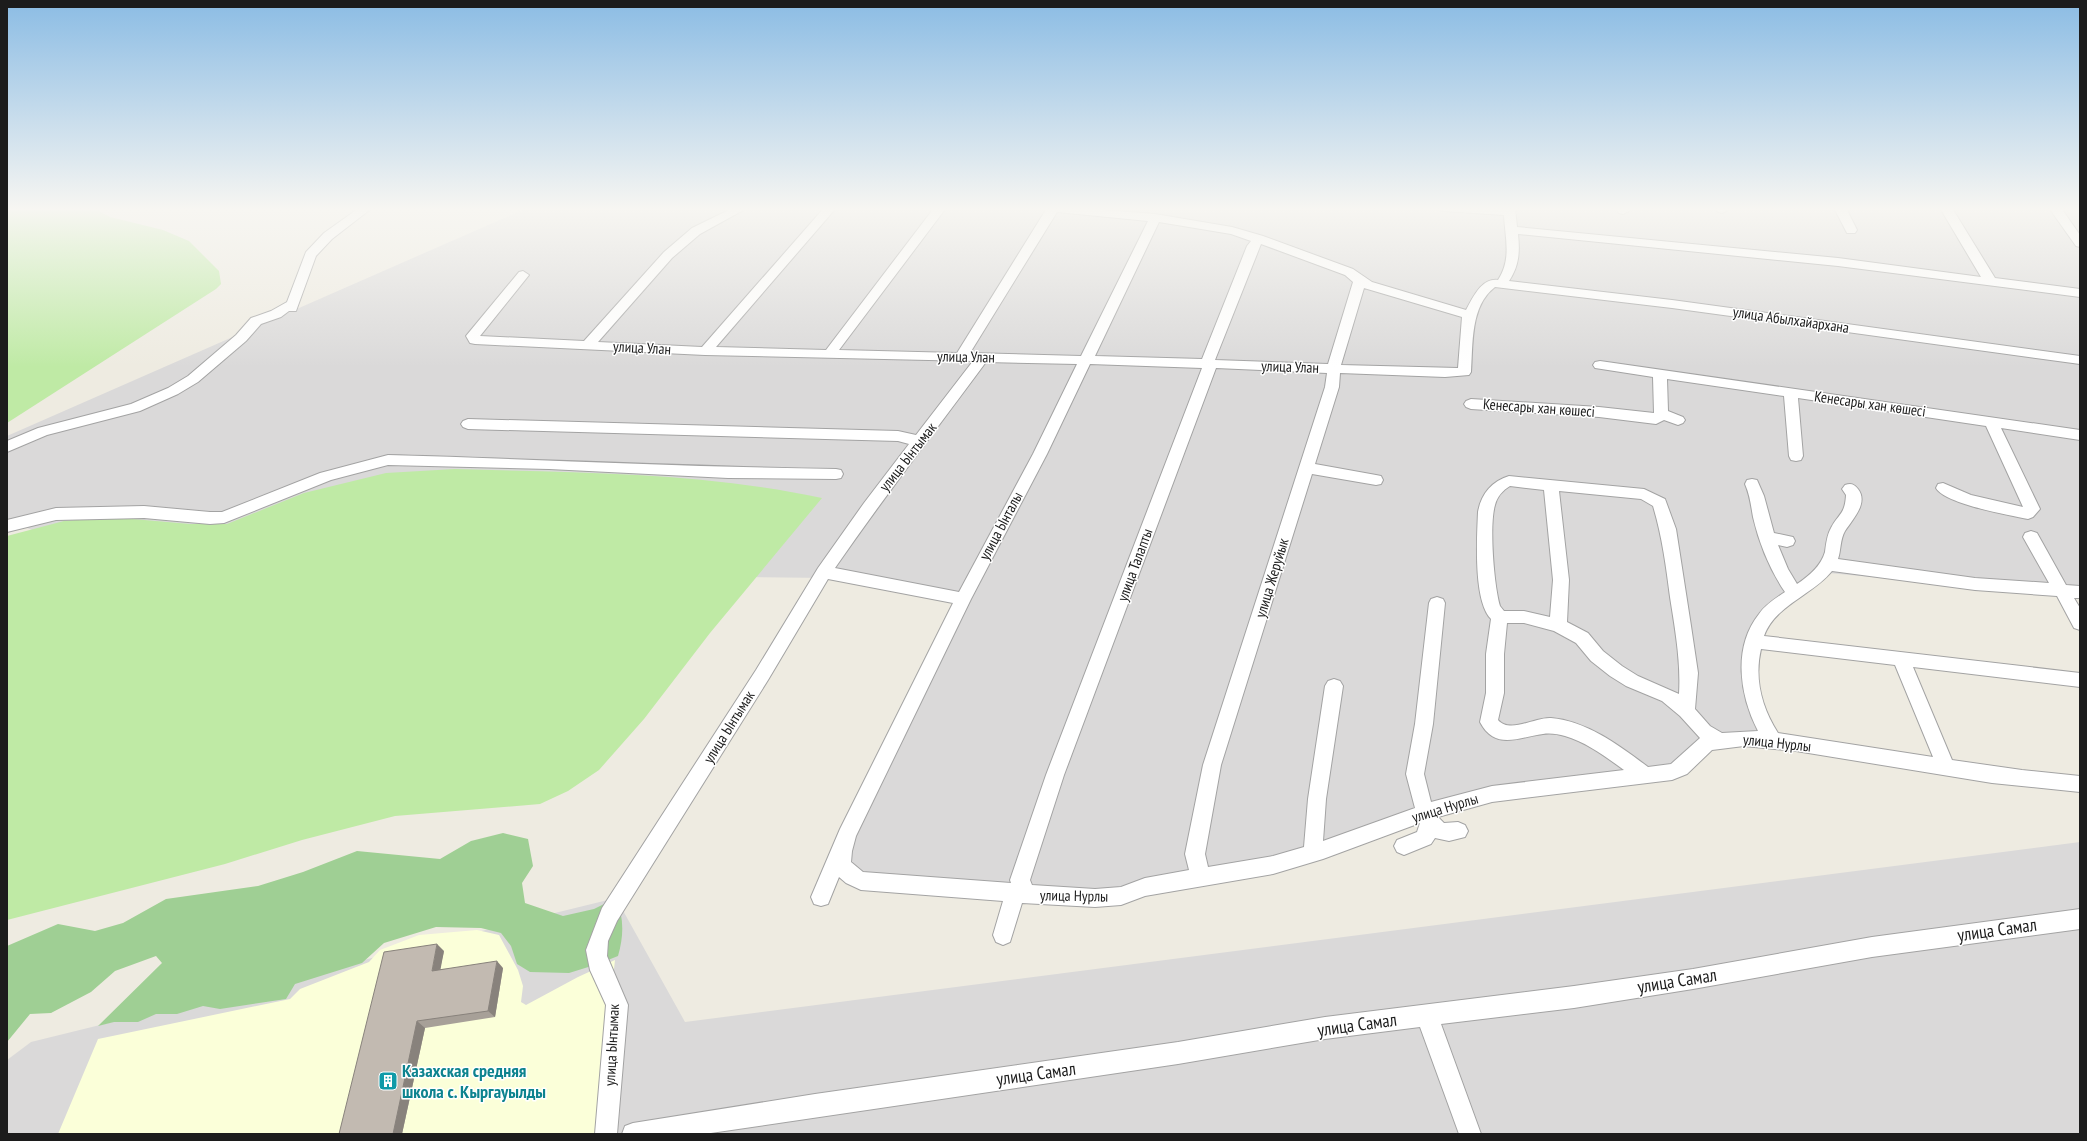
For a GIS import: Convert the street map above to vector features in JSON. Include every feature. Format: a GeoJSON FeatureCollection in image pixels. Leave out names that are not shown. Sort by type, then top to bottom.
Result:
{"type":"FeatureCollection","features":[{"type":"Feature","properties":{"kind":"street"},"geometry":{"type":"LineString","coordinates":[[7,447],[44,431],[135,408],[173,391],[193,379],[241,338],[247,329],[256,322],[291,306],[307,261]]}},
{"type":"Feature","properties":{"kind":"street"},"geometry":{"type":"LineString","coordinates":[[588,346],[663,261]]}},
{"type":"Feature","properties":{"kind":"street"},"geometry":{"type":"LineString","coordinates":[[705,351],[783,261]]}},
{"type":"Feature","properties":{"kind":"street"},"geometry":{"type":"LineString","coordinates":[[830,354],[900,261]]}},
{"type":"Feature","properties":{"kind":"street"},"geometry":{"type":"LineString","coordinates":[[960,358],[982,320],[1020,261]]}},
{"type":"Feature","properties":{"kind":"street","name":"улица Ынталы"},"geometry":{"type":"LineString","coordinates":[[821,897],[845,842],[963,599],[1040,454],[1084,360],[1133,261]]}},
{"type":"Feature","properties":{"kind":"street","name":"улица Талапты"},"geometry":{"type":"LineString","coordinates":[[1020,894],[1020,880],[1055,775],[1210,365],[1208,360],[1247,261]]}},
{"type":"Feature","properties":{"kind":"street"},"geometry":{"type":"LineString","coordinates":[[1319,261],[1349,272],[1360,282],[1469,315],[1486,288],[1492,283],[1501,284],[1511,267],[1513,261]]}},
{"type":"Feature","properties":{"kind":"street"},"geometry":{"type":"LineString","coordinates":[[1833,261],[2080,293]]}},
{"type":"Feature","properties":{"kind":"street"},"geometry":{"type":"LineString","coordinates":[[1978,261],[1990,281]]}},
{"type":"Feature","properties":{"kind":"street","name":"улица Улан"},"geometry":{"type":"LineString","coordinates":[[523,275],[474,333],[473,336],[475,340],[705,351],[1084,360],[1445,373],[1464,372],[1469,315]]}},
{"type":"Feature","properties":{"kind":"street","name":"улица Жеруйык"},"geometry":{"type":"LineString","coordinates":[[1200,876],[1194,854],[1212,765],[1332,387],[1336,368],[1335,362],[1360,282]]}},
{"type":"Feature","properties":{"kind":"street","name":"улица Абылхайархана"},"geometry":{"type":"LineString","coordinates":[[1501,284],[1664,303],[2080,360]]}},
{"type":"Feature","properties":{"kind":"street","name":"улица Ынтымак"},"geometry":{"type":"LineString","coordinates":[[606,1134],[617,1005],[612,991],[603,976],[596,951],[609,915],[758,682],[824,572],[869,507],[983,357]]}},
{"type":"Feature","properties":{"kind":"street","name":"Кенесары хан көшесі"},"geometry":{"type":"LineString","coordinates":[[1600,365],[2080,435]]}},
{"type":"Feature","properties":{"kind":"street"},"geometry":{"type":"LineString","coordinates":[[1660,374],[1661,414],[1678,420]]}},
{"type":"Feature","properties":{"kind":"street"},"geometry":{"type":"LineString","coordinates":[[1792,392],[1796,456]]}},
{"type":"Feature","properties":{"kind":"street","name":"Кенесары хан көшесі"},"geometry":{"type":"LineString","coordinates":[[1471,404],[1585,411],[1656,419],[1660,418],[1661,414]]}},
{"type":"Feature","properties":{"kind":"street"},"geometry":{"type":"LineString","coordinates":[[1943,488],[1951,493],[2003,508],[2028,513],[2032,509],[1991,422]]}},
{"type":"Feature","properties":{"kind":"street"},"geometry":{"type":"LineString","coordinates":[[468,424],[898,436],[913,440],[918,444]]}},
{"type":"Feature","properties":{"kind":"street"},"geometry":{"type":"LineString","coordinates":[[7,526],[56,514],[152,512],[210,518],[224,517],[318,479],[374,462],[388,460],[549,464],[728,473],[836,474]]}},
{"type":"Feature","properties":{"kind":"street"},"geometry":{"type":"LineString","coordinates":[[1306,468],[1376,480]]}},
{"type":"Feature","properties":{"kind":"street"},"geometry":{"type":"LineString","coordinates":[[1686,711],[1689,673],[1668,529],[1660,503],[1644,494],[1509,481],[1504,482],[1498,487],[1487,506],[1485,537],[1491,607],[1500,617],[1524,617],[1558,625],[1582,638],[1598,656],[1632,681],[1668,696],[1686,711],[1704,731],[1721,741]]}},
{"type":"Feature","properties":{"kind":"street"},"geometry":{"type":"LineString","coordinates":[[1752,484],[1757,493],[1762,519],[1785,580],[1790,589],[1795,592]]}},
{"type":"Feature","properties":{"kind":"street"},"geometry":{"type":"LineString","coordinates":[[1551,485],[1561,580],[1558,625]]}},
{"type":"Feature","properties":{"kind":"street"},"geometry":{"type":"LineString","coordinates":[[1773,740],[1759,719],[1750,685],[1749,666],[1754,642],[1765,616],[1795,592],[1810,583],[1828,564],[1839,528],[1847,520],[1854,501],[1854,494],[1850,489]]}},
{"type":"Feature","properties":{"kind":"street"},"geometry":{"type":"LineString","coordinates":[[2031,537],[2080,623]]}},
{"type":"Feature","properties":{"kind":"street"},"geometry":{"type":"LineString","coordinates":[[1770,538],[1787,541]]}},
{"type":"Feature","properties":{"kind":"street"},"geometry":{"type":"LineString","coordinates":[[1828,564],[1975,584],[2080,592]]}},
{"type":"Feature","properties":{"kind":"street"},"geometry":{"type":"LineString","coordinates":[[824,572],[963,599]]}},
{"type":"Feature","properties":{"kind":"street"},"geometry":{"type":"LineString","coordinates":[[1437,603],[1424,724],[1415,774],[1421,801],[1433,827],[1439,831],[1448,833],[1458,832]]}},
{"type":"Feature","properties":{"kind":"street"},"geometry":{"type":"LineString","coordinates":[[1500,617],[1495,654],[1495,693],[1489,722],[1492,728],[1500,732],[1525,732],[1549,726],[1571,731],[1600,743],[1618,754],[1645,776]]}},
{"type":"Feature","properties":{"kind":"street"},"geometry":{"type":"LineString","coordinates":[[1754,642],[2080,680]]}},
{"type":"Feature","properties":{"kind":"street"},"geometry":{"type":"LineString","coordinates":[[1901,659],[1946,767]]}},
{"type":"Feature","properties":{"kind":"street"},"geometry":{"type":"LineString","coordinates":[[1314,852],[1313,837],[1317,799],[1334,686]]}},
{"type":"Feature","properties":{"kind":"street","name":"улица Нурлы"},"geometry":{"type":"LineString","coordinates":[[845,842],[842,866],[851,876],[861,881],[990,890],[1020,894],[1095,898],[1121,896],[1145,887],[1200,876],[1273,865],[1492,794],[1676,771],[1690,760],[1702,746],[1709,742],[1748,738],[1773,740],[1946,767],[2080,784]]}},
{"type":"Feature","properties":{"kind":"street"},"geometry":{"type":"LineString","coordinates":[[1404,846],[1424,838],[1430,829],[1428,816]]}},
{"type":"Feature","properties":{"kind":"street"},"geometry":{"type":"LineString","coordinates":[[1003,935],[1020,894]]}},
{"type":"Feature","properties":{"kind":"street","name":"улица Самал"},"geometry":{"type":"LineString","coordinates":[[634,1134],[815,1105],[1178,1053],[1325,1028],[1686,980],[1872,947],[2080,919]]}},
{"type":"Feature","properties":{"kind":"street"},"geometry":{"type":"LineString","coordinates":[[1427,1015],[1470,1134]]}},
{"type":"Feature","properties":{"kind":"shaded area"},"geometry":{"type":"Polygon","coordinates":[[[406,261],[2080,261],[2080,596],[1828,573],[1765,621],[1752,669],[1773,730],[1756,733],[1731,733],[1676,765],[1478,792],[1302,849],[1126,891],[1090,891],[1039,885],[1004,887],[858,874],[847,867],[848,854],[874,791],[964,603],[829,578],[130,569],[7,520],[7,436],[406,261]]]}},
{"type":"Feature","properties":{"kind":"shaded area"},"geometry":{"type":"Polygon","coordinates":[[[2080,842],[2080,1134],[7,1134],[7,1060],[31,1042],[616,898],[685,1022],[2080,842]]]}},
{"type":"Feature","properties":{"kind":"shaded area"},"geometry":{"type":"Polygon","coordinates":[[[477,930],[499,935],[518,970],[523,986],[521,1002],[526,1005],[578,977],[615,960],[596,1134],[58,1134],[98,1039],[290,999],[300,989],[369,962],[380,950],[419,935],[477,930]]]}},
{"type":"Feature","properties":{"kind":"green space"},"geometry":{"type":"Polygon","coordinates":[[[7,261],[209,261],[219,271],[221,284],[216,289],[7,423],[7,261]]]}},
{"type":"Feature","properties":{"kind":"green space"},"geometry":{"type":"Polygon","coordinates":[[[455,469],[594,473],[686,478],[777,489],[822,498],[710,633],[644,719],[599,770],[568,791],[540,804],[395,816],[302,840],[225,864],[7,920],[7,536],[64,521],[110,517],[190,524],[227,524],[304,493],[386,473],[455,469]]]}},
{"type":"Feature","properties":{"kind":"green space"},"geometry":{"type":"Polygon","coordinates":[[[503,833],[528,839],[533,866],[522,883],[525,903],[563,916],[594,909],[616,898],[622,920],[622,934],[618,956],[569,973],[530,972],[517,964],[511,946],[501,933],[481,928],[436,927],[384,943],[362,963],[295,984],[286,999],[220,1009],[203,1006],[177,1014],[156,1014],[138,1022],[114,1022],[98,1026],[162,963],[156,956],[115,971],[91,992],[51,1013],[30,1014],[7,1042],[7,946],[58,924],[95,931],[123,923],[166,899],[258,886],[303,872],[357,851],[440,859],[471,841],[503,833]]]}},
{"type":"Feature","properties":{"kind":"building","name":"Казахская средняя школа с. Кыргауылды"},"geometry":{"type":"Polygon","coordinates":[[[437,944],[432,971],[497,961],[488,1011],[417,1021],[393,1134],[339,1134],[384,952],[437,944]]]}},
{"type":"Feature","properties":{"kind":"place","name":"Казахская средняя школа с. Кыргауылды"},"geometry":{"type":"Point","coordinates":[388,1081]}}]}
